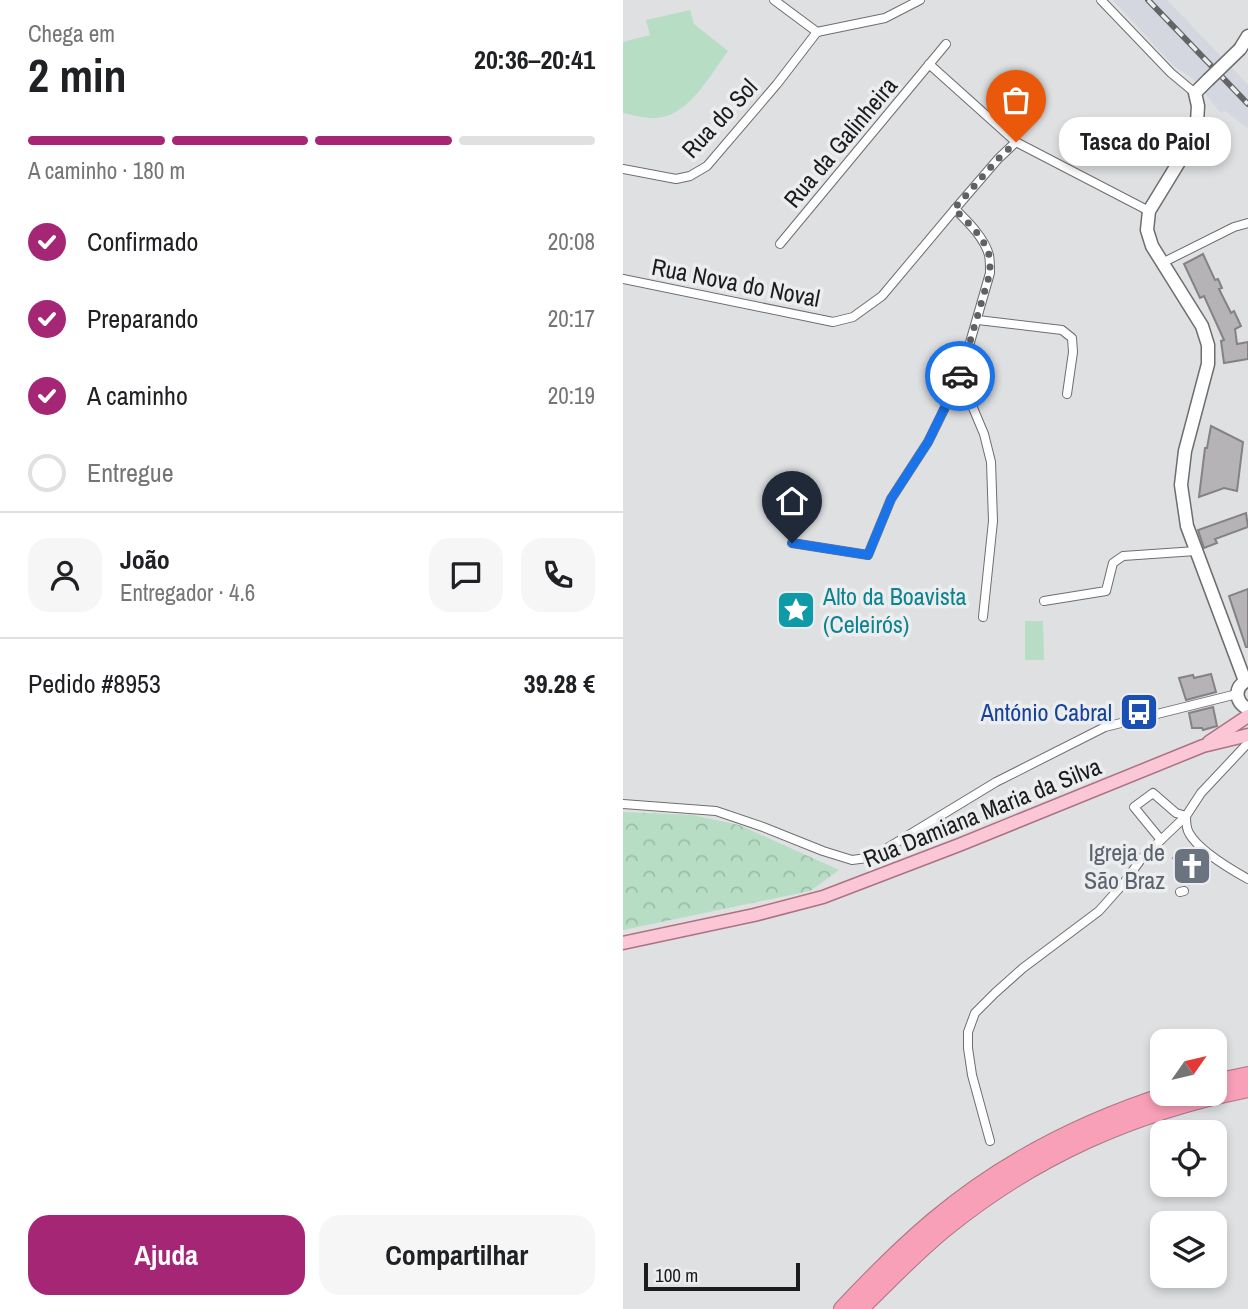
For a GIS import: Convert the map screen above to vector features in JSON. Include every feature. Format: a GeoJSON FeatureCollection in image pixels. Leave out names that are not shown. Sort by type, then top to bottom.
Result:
{"type":"FeatureCollection","features":[{"type":"Feature","properties":{"kind":"highway"},"geometry":{"type":"LineString","coordinates":[[1227,1079],[1248,1075]]}},
{"type":"Feature","properties":{"kind":"highway"},"geometry":{"type":"LineString","coordinates":[[842,1309],[894,1266],[992,1194],[1041,1163],[1084,1140],[1131,1121],[1183,1104],[1248,1089]]}},
{"type":"Feature","properties":{"kind":"highway"},"geometry":{"type":"LineString","coordinates":[[860,1309],[935,1219],[969,1193],[1024,1157],[1071,1132],[1150,1101]]}},
{"type":"Feature","properties":{"kind":"main road","name":"Rua Damiana Maria da Silva"},"geometry":{"type":"LineString","coordinates":[[623,943],[774,910],[846,890],[1203,746],[1243,719]]}},
{"type":"Feature","properties":{"kind":"main road","name":"Rua Damiana Maria da Silva"},"geometry":{"type":"LineString","coordinates":[[1203,746],[1227,748],[1248,735]]}},
{"type":"Feature","properties":{"kind":"street"},"geometry":{"type":"LineString","coordinates":[[774,0],[817,32],[885,18],[920,0]]}},
{"type":"Feature","properties":{"kind":"street"},"geometry":{"type":"LineString","coordinates":[[1101,0],[1171,73],[1195,93],[1198,106],[1193,139],[1149,211],[1147,230],[1152,246],[1202,326],[1208,345],[1208,364],[1185,451],[1181,485],[1187,526],[1246,681],[1238,688],[1243,719],[1227,748],[1224,767]]}},
{"type":"Feature","properties":{"kind":"street","name":"Rua do Sol"},"geometry":{"type":"LineString","coordinates":[[623,169],[676,179],[690,176],[707,166],[777,85],[817,32]]}},
{"type":"Feature","properties":{"kind":"street"},"geometry":{"type":"LineString","coordinates":[[1195,93],[1240,49],[1248,36]]}},
{"type":"Feature","properties":{"kind":"street","name":"Rua da Galinheira"},"geometry":{"type":"LineString","coordinates":[[780,244],[946,44]]}},
{"type":"Feature","properties":{"kind":"street","name":"Rua da Galinheira"},"geometry":{"type":"LineString","coordinates":[[929,64],[1016,142],[1149,211]]}},
{"type":"Feature","properties":{"kind":"street","name":"Rua Nova do Noval"},"geometry":{"type":"LineString","coordinates":[[623,279],[834,322],[853,317],[882,296],[954,209],[1016,142]]}},
{"type":"Feature","properties":{"kind":"street"},"geometry":{"type":"LineString","coordinates":[[792,543],[868,555],[891,499],[928,442],[960,377],[990,273],[989,256],[983,243],[954,209]]}},
{"type":"Feature","properties":{"kind":"street"},"geometry":{"type":"LineString","coordinates":[[1162,263],[1248,222]]}},
{"type":"Feature","properties":{"kind":"street"},"geometry":{"type":"LineString","coordinates":[[978,320],[1062,330],[1072,338],[1073,352],[1067,394]]}},
{"type":"Feature","properties":{"kind":"street"},"geometry":{"type":"LineString","coordinates":[[960,377],[984,434],[991,463],[993,521],[983,617]]}},
{"type":"Feature","properties":{"kind":"street"},"geometry":{"type":"LineString","coordinates":[[1044,600],[1106,591],[1113,564],[1123,556],[1196,551]]}},
{"type":"Feature","properties":{"kind":"street"},"geometry":{"type":"LineString","coordinates":[[625,804],[716,811],[823,851],[852,860],[867,858],[996,782],[1105,727],[1242,703]]}},
{"type":"Feature","properties":{"kind":"street"},"geometry":{"type":"LineString","coordinates":[[990,1141],[972,1075],[968,1048],[968,1032],[975,1013],[1023,968],[1099,911],[1142,858],[1186,816],[1201,793],[1248,743]]}},
{"type":"Feature","properties":{"kind":"street"},"geometry":{"type":"LineString","coordinates":[[1161,840],[1134,807],[1153,793],[1175,813],[1186,816]]}},
{"type":"Feature","properties":{"kind":"street"},"geometry":{"type":"LineString","coordinates":[[1186,816],[1189,833],[1197,842],[1212,857],[1248,879]]}},
{"type":"Feature","properties":{"kind":"shaded area"},"geometry":{"type":"Polygon","coordinates":[[[1113,0],[1167,0],[1248,85],[1248,128],[1225,111],[1221,113],[1192,78],[1173,65],[1113,0]]]}},
{"type":"Feature","properties":{"kind":"green space"},"geometry":{"type":"Polygon","coordinates":[[[690,10],[694,24],[728,51],[688,103],[668,116],[656,118],[623,113],[623,42],[650,35],[646,20],[690,10]]]}},
{"type":"Feature","properties":{"kind":"green space"},"geometry":{"type":"Polygon","coordinates":[[[1025,621],[1043,621],[1044,660],[1025,660],[1025,621]]]}},
{"type":"Feature","properties":{"kind":"green space"},"geometry":{"type":"Polygon","coordinates":[[[623,812],[692,815],[739,825],[839,870],[810,891],[623,930],[623,812]]]}},
{"type":"Feature","properties":{"kind":"building"},"geometry":{"type":"Polygon","coordinates":[[[1203,254],[1215,280],[1218,279],[1222,288],[1219,289],[1231,313],[1234,311],[1241,326],[1235,329],[1237,344],[1248,342],[1248,359],[1224,363],[1221,341],[1224,340],[1204,296],[1200,298],[1184,264],[1203,254]]]}},
{"type":"Feature","properties":{"kind":"building"},"geometry":{"type":"Polygon","coordinates":[[[1211,426],[1243,442],[1237,491],[1224,488],[1199,497],[1205,448],[1211,426]]]}},
{"type":"Feature","properties":{"kind":"building"},"geometry":{"type":"Polygon","coordinates":[[[1246,513],[1248,527],[1215,539],[1217,543],[1204,548],[1198,530],[1246,513]]]}},
{"type":"Feature","properties":{"kind":"building"},"geometry":{"type":"Polygon","coordinates":[[[1248,589],[1248,647],[1246,647],[1229,596],[1248,589]]]}},
{"type":"Feature","properties":{"kind":"building"},"geometry":{"type":"Polygon","coordinates":[[[1211,674],[1216,692],[1186,700],[1179,678],[1211,674]]]}},
{"type":"Feature","properties":{"kind":"building"},"geometry":{"type":"Polygon","coordinates":[[[1213,707],[1217,726],[1203,730],[1192,728],[1189,713],[1213,707]]]}},
{"type":"Feature","properties":{"kind":"building","name":"Igreja de São Braz"},"geometry":{"type":"Polygon","coordinates":[[[1182,849],[1194,864],[1199,860],[1206,869],[1189,884],[1179,873],[1183,870],[1173,858],[1182,849]]]}},
{"type":"Feature","properties":{"kind":"railway"},"geometry":{"type":"LineString","coordinates":[[1148,0],[1248,104]]}},
{"type":"Feature","properties":{"kind":"way so far"},"geometry":{"type":"LineString","coordinates":[[960,376],[990,273],[989,256],[983,243],[954,209],[1016,142]]}},
{"type":"Feature","properties":{"kind":"place","name":"Tasca do Paiol"},"geometry":{"type":"Point","coordinates":[1016,142]}},
{"type":"Feature","properties":{"kind":"place","name":"Alto da Boavista (Celeirós)"},"geometry":{"type":"Point","coordinates":[796,610]}},
{"type":"Feature","properties":{"kind":"place","name":"António Cabral"},"geometry":{"type":"Point","coordinates":[1139,712]}},
{"type":"Feature","properties":{"kind":"place","name":"Igreja de São Braz"},"geometry":{"type":"Point","coordinates":[1192,866]}},
{"type":"Feature","properties":{"kind":"route"},"geometry":{"type":"LineString","coordinates":[[792,543],[868,555],[891,499],[928,442],[960,376]]}}]}
